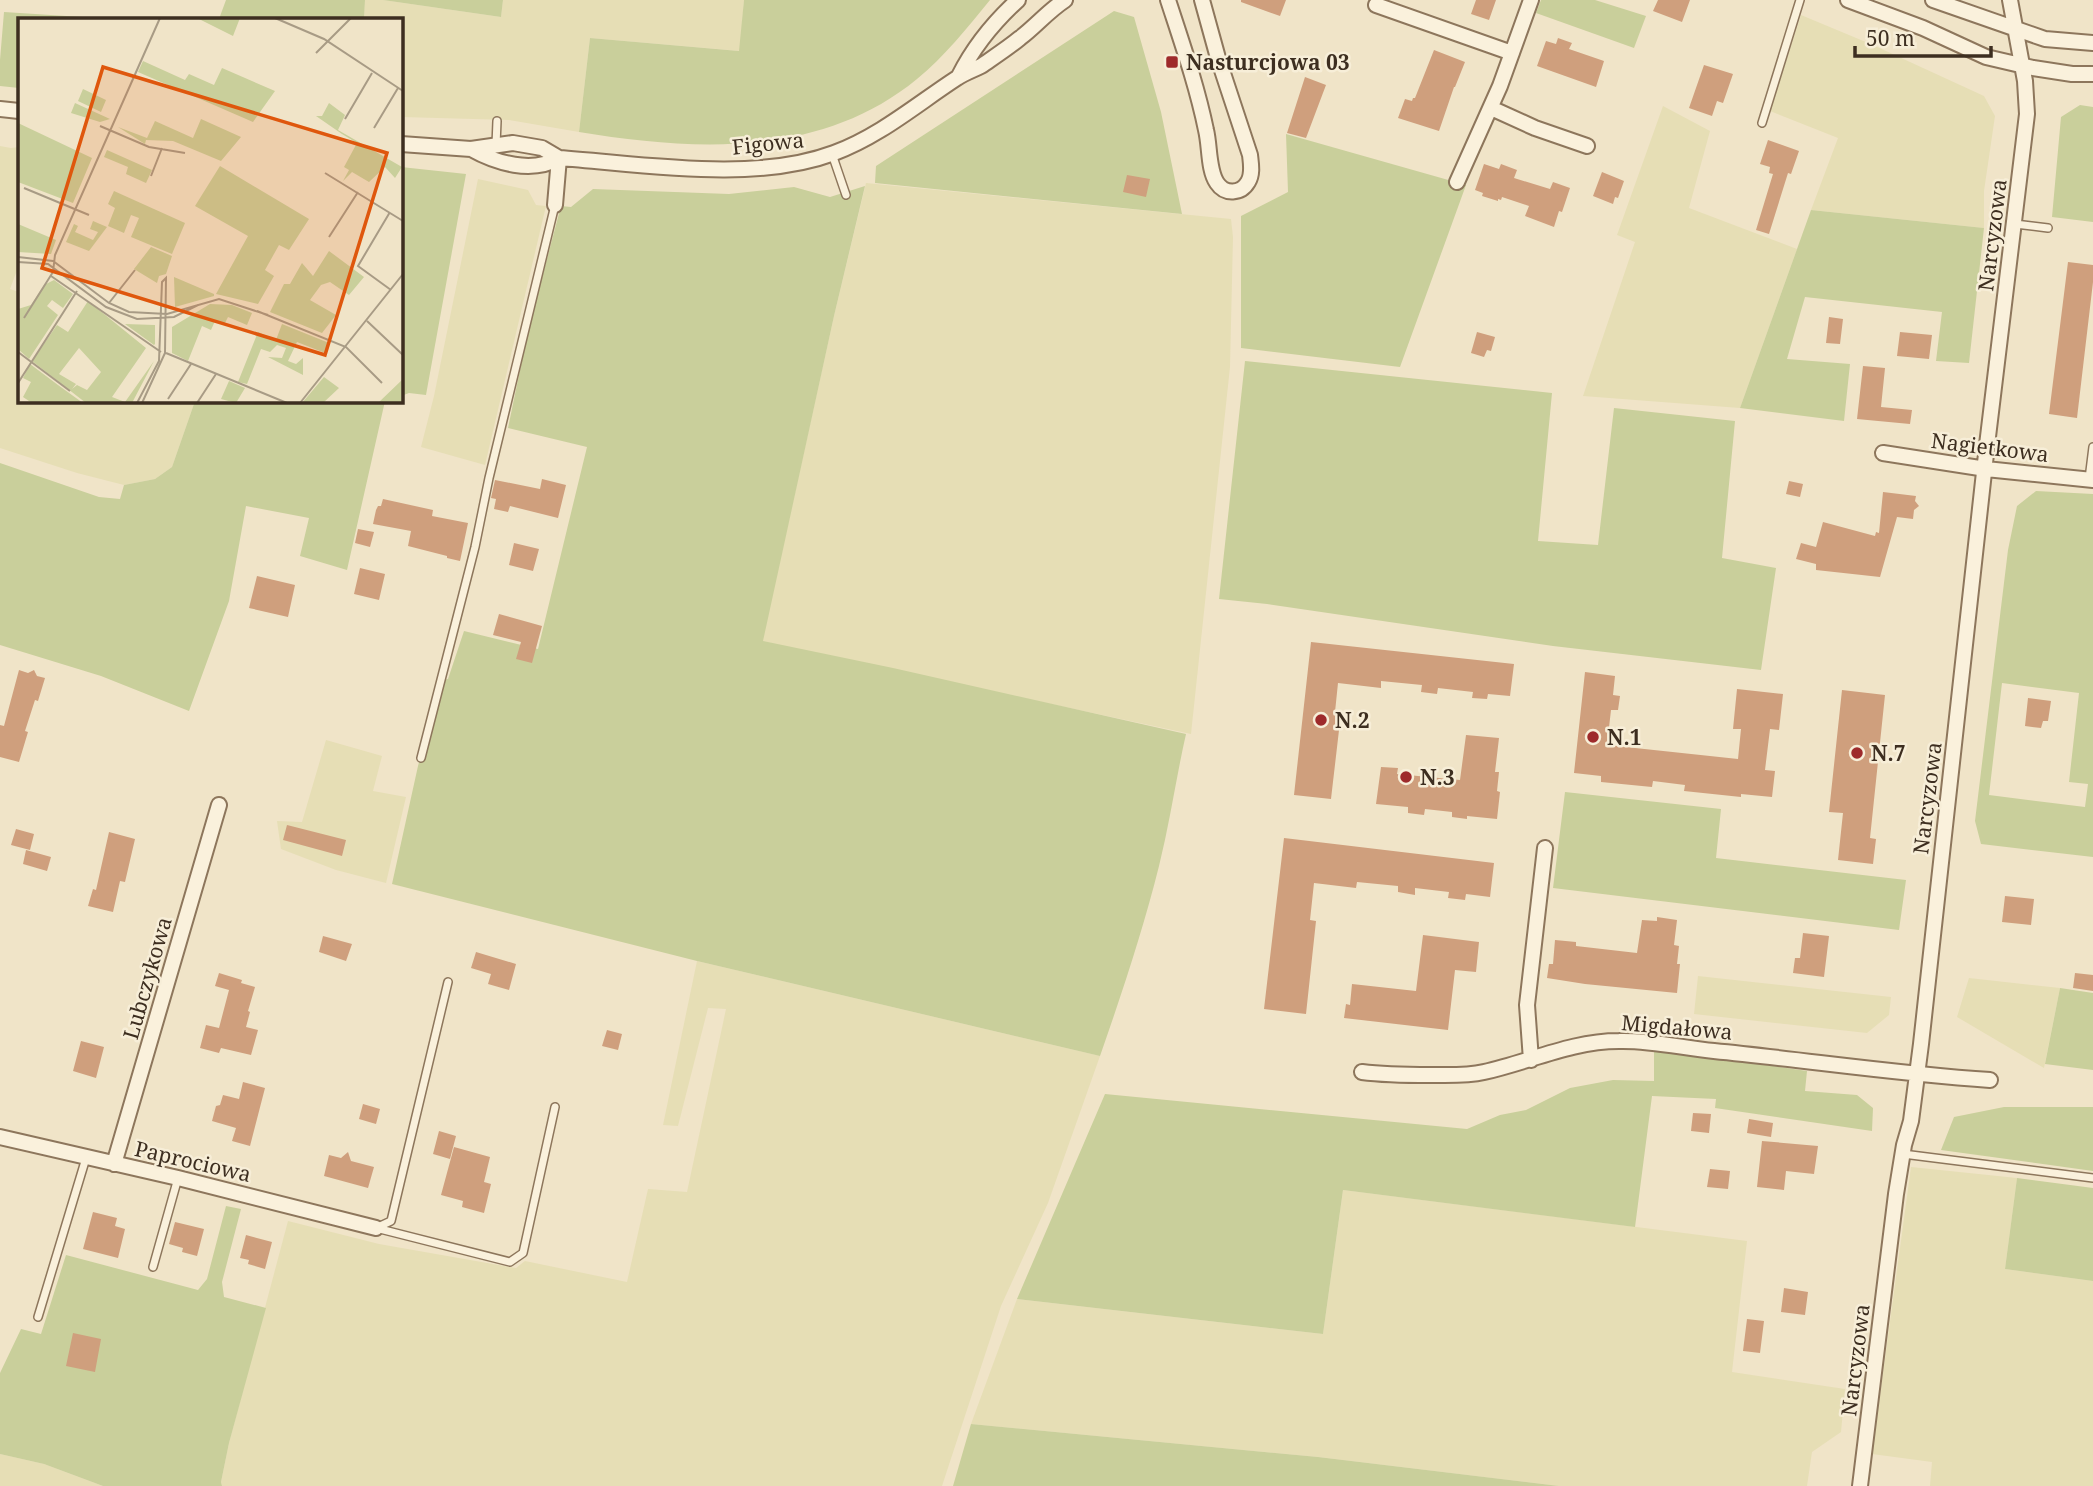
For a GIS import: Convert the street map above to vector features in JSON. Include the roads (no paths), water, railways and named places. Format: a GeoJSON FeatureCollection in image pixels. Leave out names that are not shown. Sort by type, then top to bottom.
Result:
{"type":"FeatureCollection","features":[{"type":"Feature","properties":{"kind":"street","name":"Figowa"},"geometry":{"type":"LineString","coordinates":[[959,76],[985,36],[1018,0]]}},
{"type":"Feature","properties":{"kind":"street","name":"Figowa"},"geometry":{"type":"LineString","coordinates":[[559,158],[703,169],[741,169],[785,165],[832,154],[890,125],[959,76],[979,67],[1021,38],[1065,0]]}},
{"type":"Feature","properties":{"kind":"street"},"geometry":{"type":"LineString","coordinates":[[1168,0],[1193,77],[1215,181],[1225,191],[1233,192],[1247,184],[1252,165],[1202,0]]}},
{"type":"Feature","properties":{"kind":"street"},"geometry":{"type":"LineString","coordinates":[[1457,182],[1491,108],[1531,0]]}},
{"type":"Feature","properties":{"kind":"street"},"geometry":{"type":"LineString","coordinates":[[1848,0],[1923,28],[1986,57],[2071,74],[2093,74]]}},
{"type":"Feature","properties":{"kind":"street"},"geometry":{"type":"LineString","coordinates":[[1933,0],[2045,39],[2093,43]]}},
{"type":"Feature","properties":{"kind":"street","name":"Narcyzowa"},"geometry":{"type":"LineString","coordinates":[[1860,1486],[1902,1154],[1911,1121],[1917,1074],[2027,114],[2010,0]]}},
{"type":"Feature","properties":{"kind":"street"},"geometry":{"type":"LineString","coordinates":[[1376,5],[1512,53]]}},
{"type":"Feature","properties":{"kind":"street"},"geometry":{"type":"LineString","coordinates":[[1491,108],[1535,128],[1587,146]]}},
{"type":"Feature","properties":{"kind":"street"},"geometry":{"type":"LineString","coordinates":[[0,109],[18,111]]}},
{"type":"Feature","properties":{"kind":"street"},"geometry":{"type":"LineString","coordinates":[[495,152],[513,143],[542,148],[559,158]]}},
{"type":"Feature","properties":{"kind":"street"},"geometry":{"type":"LineString","coordinates":[[402,144],[495,152],[525,166],[544,164],[559,158]]}},
{"type":"Feature","properties":{"kind":"street"},"geometry":{"type":"LineString","coordinates":[[555,205],[559,158]]}},
{"type":"Feature","properties":{"kind":"street","name":"Nagietkowa"},"geometry":{"type":"LineString","coordinates":[[1883,453],[1986,469],[2091,480]]}},
{"type":"Feature","properties":{"kind":"street","name":"Lubczykowa"},"geometry":{"type":"LineString","coordinates":[[114,1164],[219,805]]}},
{"type":"Feature","properties":{"kind":"street"},"geometry":{"type":"LineString","coordinates":[[1531,1060],[1527,1005],[1545,848]]}},
{"type":"Feature","properties":{"kind":"street","name":"Migdałowa"},"geometry":{"type":"LineString","coordinates":[[1362,1072],[1385,1075],[1482,1073],[1570,1046],[1619,1041],[1990,1080]]}},
{"type":"Feature","properties":{"kind":"street","name":"Paprociowa"},"geometry":{"type":"LineString","coordinates":[[0,1137],[376,1228]]}},
{"type":"Feature","properties":{"kind":"lane"},"geometry":{"type":"LineString","coordinates":[[1762,124],[1800,0]]}},
{"type":"Feature","properties":{"kind":"lane"},"geometry":{"type":"LineString","coordinates":[[495,152],[497,121]]}},
{"type":"Feature","properties":{"kind":"lane"},"geometry":{"type":"LineString","coordinates":[[832,154],[846,195]]}},
{"type":"Feature","properties":{"kind":"lane"},"geometry":{"type":"LineString","coordinates":[[421,758],[475,547],[555,205]]}},
{"type":"Feature","properties":{"kind":"lane"},"geometry":{"type":"LineString","coordinates":[[2015,224],[2048,228]]}},
{"type":"Feature","properties":{"kind":"lane"},"geometry":{"type":"LineString","coordinates":[[2091,480],[2093,447]]}},
{"type":"Feature","properties":{"kind":"lane"},"geometry":{"type":"LineString","coordinates":[[376,1228],[390,1221],[448,982]]}},
{"type":"Feature","properties":{"kind":"lane"},"geometry":{"type":"LineString","coordinates":[[376,1228],[510,1262],[523,1253],[555,1107]]}},
{"type":"Feature","properties":{"kind":"lane"},"geometry":{"type":"LineString","coordinates":[[1902,1154],[2093,1178]]}},
{"type":"Feature","properties":{"kind":"lane"},"geometry":{"type":"LineString","coordinates":[[38,1317],[86,1158]]}},
{"type":"Feature","properties":{"kind":"lane"},"geometry":{"type":"LineString","coordinates":[[153,1267],[178,1178]]}},
{"type":"Feature","properties":{"kind":"place","name":"Nasturcjowa 03"},"geometry":{"type":"Point","coordinates":[1172,62]}},
{"type":"Feature","properties":{"kind":"place","name":"N.2"},"geometry":{"type":"Point","coordinates":[1321,720]}},
{"type":"Feature","properties":{"kind":"place","name":"N.1"},"geometry":{"type":"Point","coordinates":[1593,737]}},
{"type":"Feature","properties":{"kind":"place","name":"N.7"},"geometry":{"type":"Point","coordinates":[1857,753]}},
{"type":"Feature","properties":{"kind":"place","name":"N.3"},"geometry":{"type":"Point","coordinates":[1406,777]}}]}
